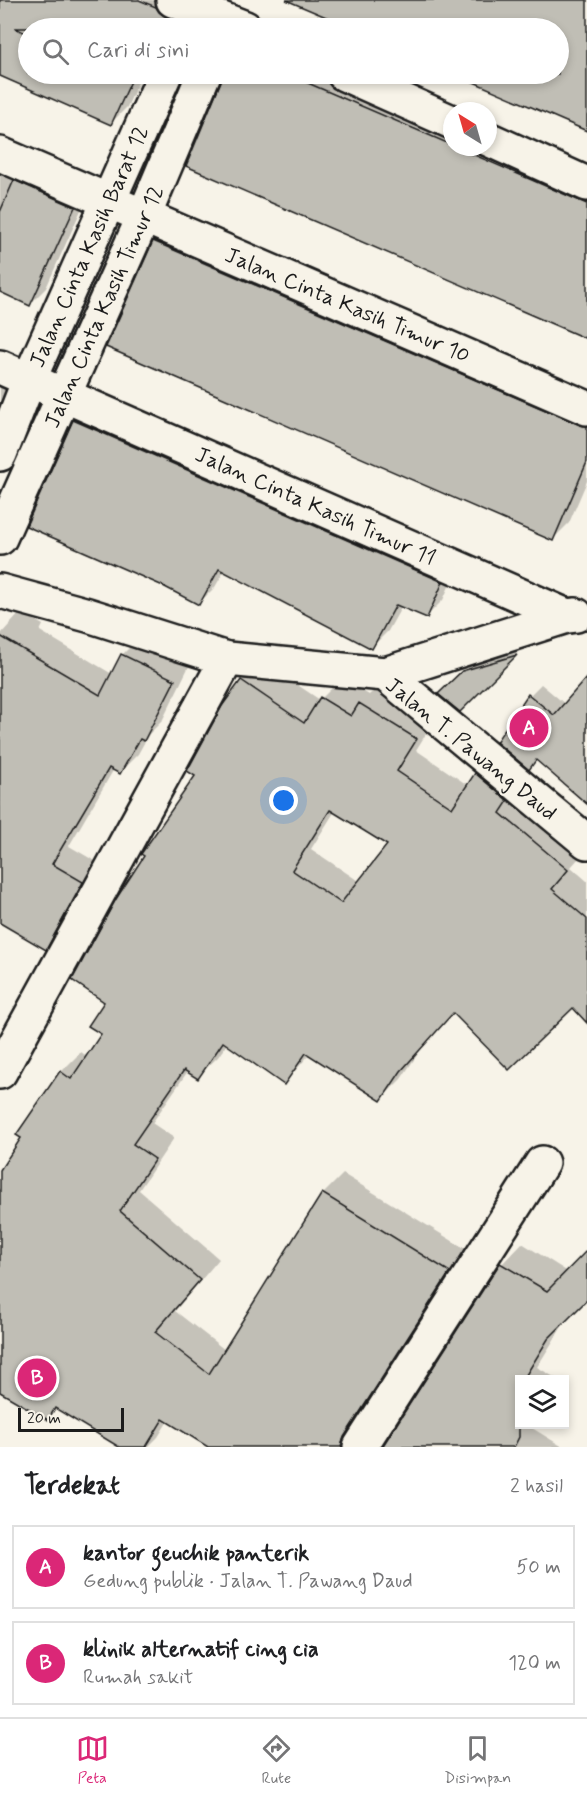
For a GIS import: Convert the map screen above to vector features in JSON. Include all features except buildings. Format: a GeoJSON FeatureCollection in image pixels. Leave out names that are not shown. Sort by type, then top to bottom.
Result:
{"type":"FeatureCollection","features":[{"type":"Feature","properties":{"kind":"street"},"geometry":{"type":"LineString","coordinates":[[188,9],[228,18]]}},
{"type":"Feature","properties":{"kind":"street","name":"Jalan Cinta Kasih Barat 12"},"geometry":{"type":"LineString","coordinates":[[0,454],[15,374],[108,202],[161,84]]}},
{"type":"Feature","properties":{"kind":"street","name":"Jalan Cinta Kasih Timur 12"},"geometry":{"type":"LineString","coordinates":[[0,538],[144,216],[200,84]]}},
{"type":"Feature","properties":{"kind":"street"},"geometry":{"type":"LineString","coordinates":[[366,84],[443,118]]}},
{"type":"Feature","properties":{"kind":"street"},"geometry":{"type":"LineString","coordinates":[[497,143],[587,184]]}},
{"type":"Feature","properties":{"kind":"street","name":"Jalan Cinta Kasih Timur 10"},"geometry":{"type":"LineString","coordinates":[[0,154],[587,408]]}},
{"type":"Feature","properties":{"kind":"street","name":"Jalan Cinta Kasih Timur 11"},"geometry":{"type":"LineString","coordinates":[[15,374],[577,615]]}},
{"type":"Feature","properties":{"kind":"street","name":"Jalan T. Pawang Daud"},"geometry":{"type":"LineString","coordinates":[[0,591],[88,615],[227,659],[385,674],[587,842]]}},
{"type":"Feature","properties":{"kind":"street"},"geometry":{"type":"LineString","coordinates":[[385,674],[577,615]]}},
{"type":"Feature","properties":{"kind":"street"},"geometry":{"type":"LineString","coordinates":[[0,1072],[227,659]]}},
{"type":"Feature","properties":{"kind":"street"},"geometry":{"type":"LineString","coordinates":[[360,1447],[542,1163]]}},
{"type":"Feature","properties":{"kind":"place","name":"kantor geuchik panterik"},"geometry":{"type":"Point","coordinates":[529,728]}},
{"type":"Feature","properties":{"kind":"place","name":"klinik alternatif cing cia"},"geometry":{"type":"Point","coordinates":[37,1378]}}]}
